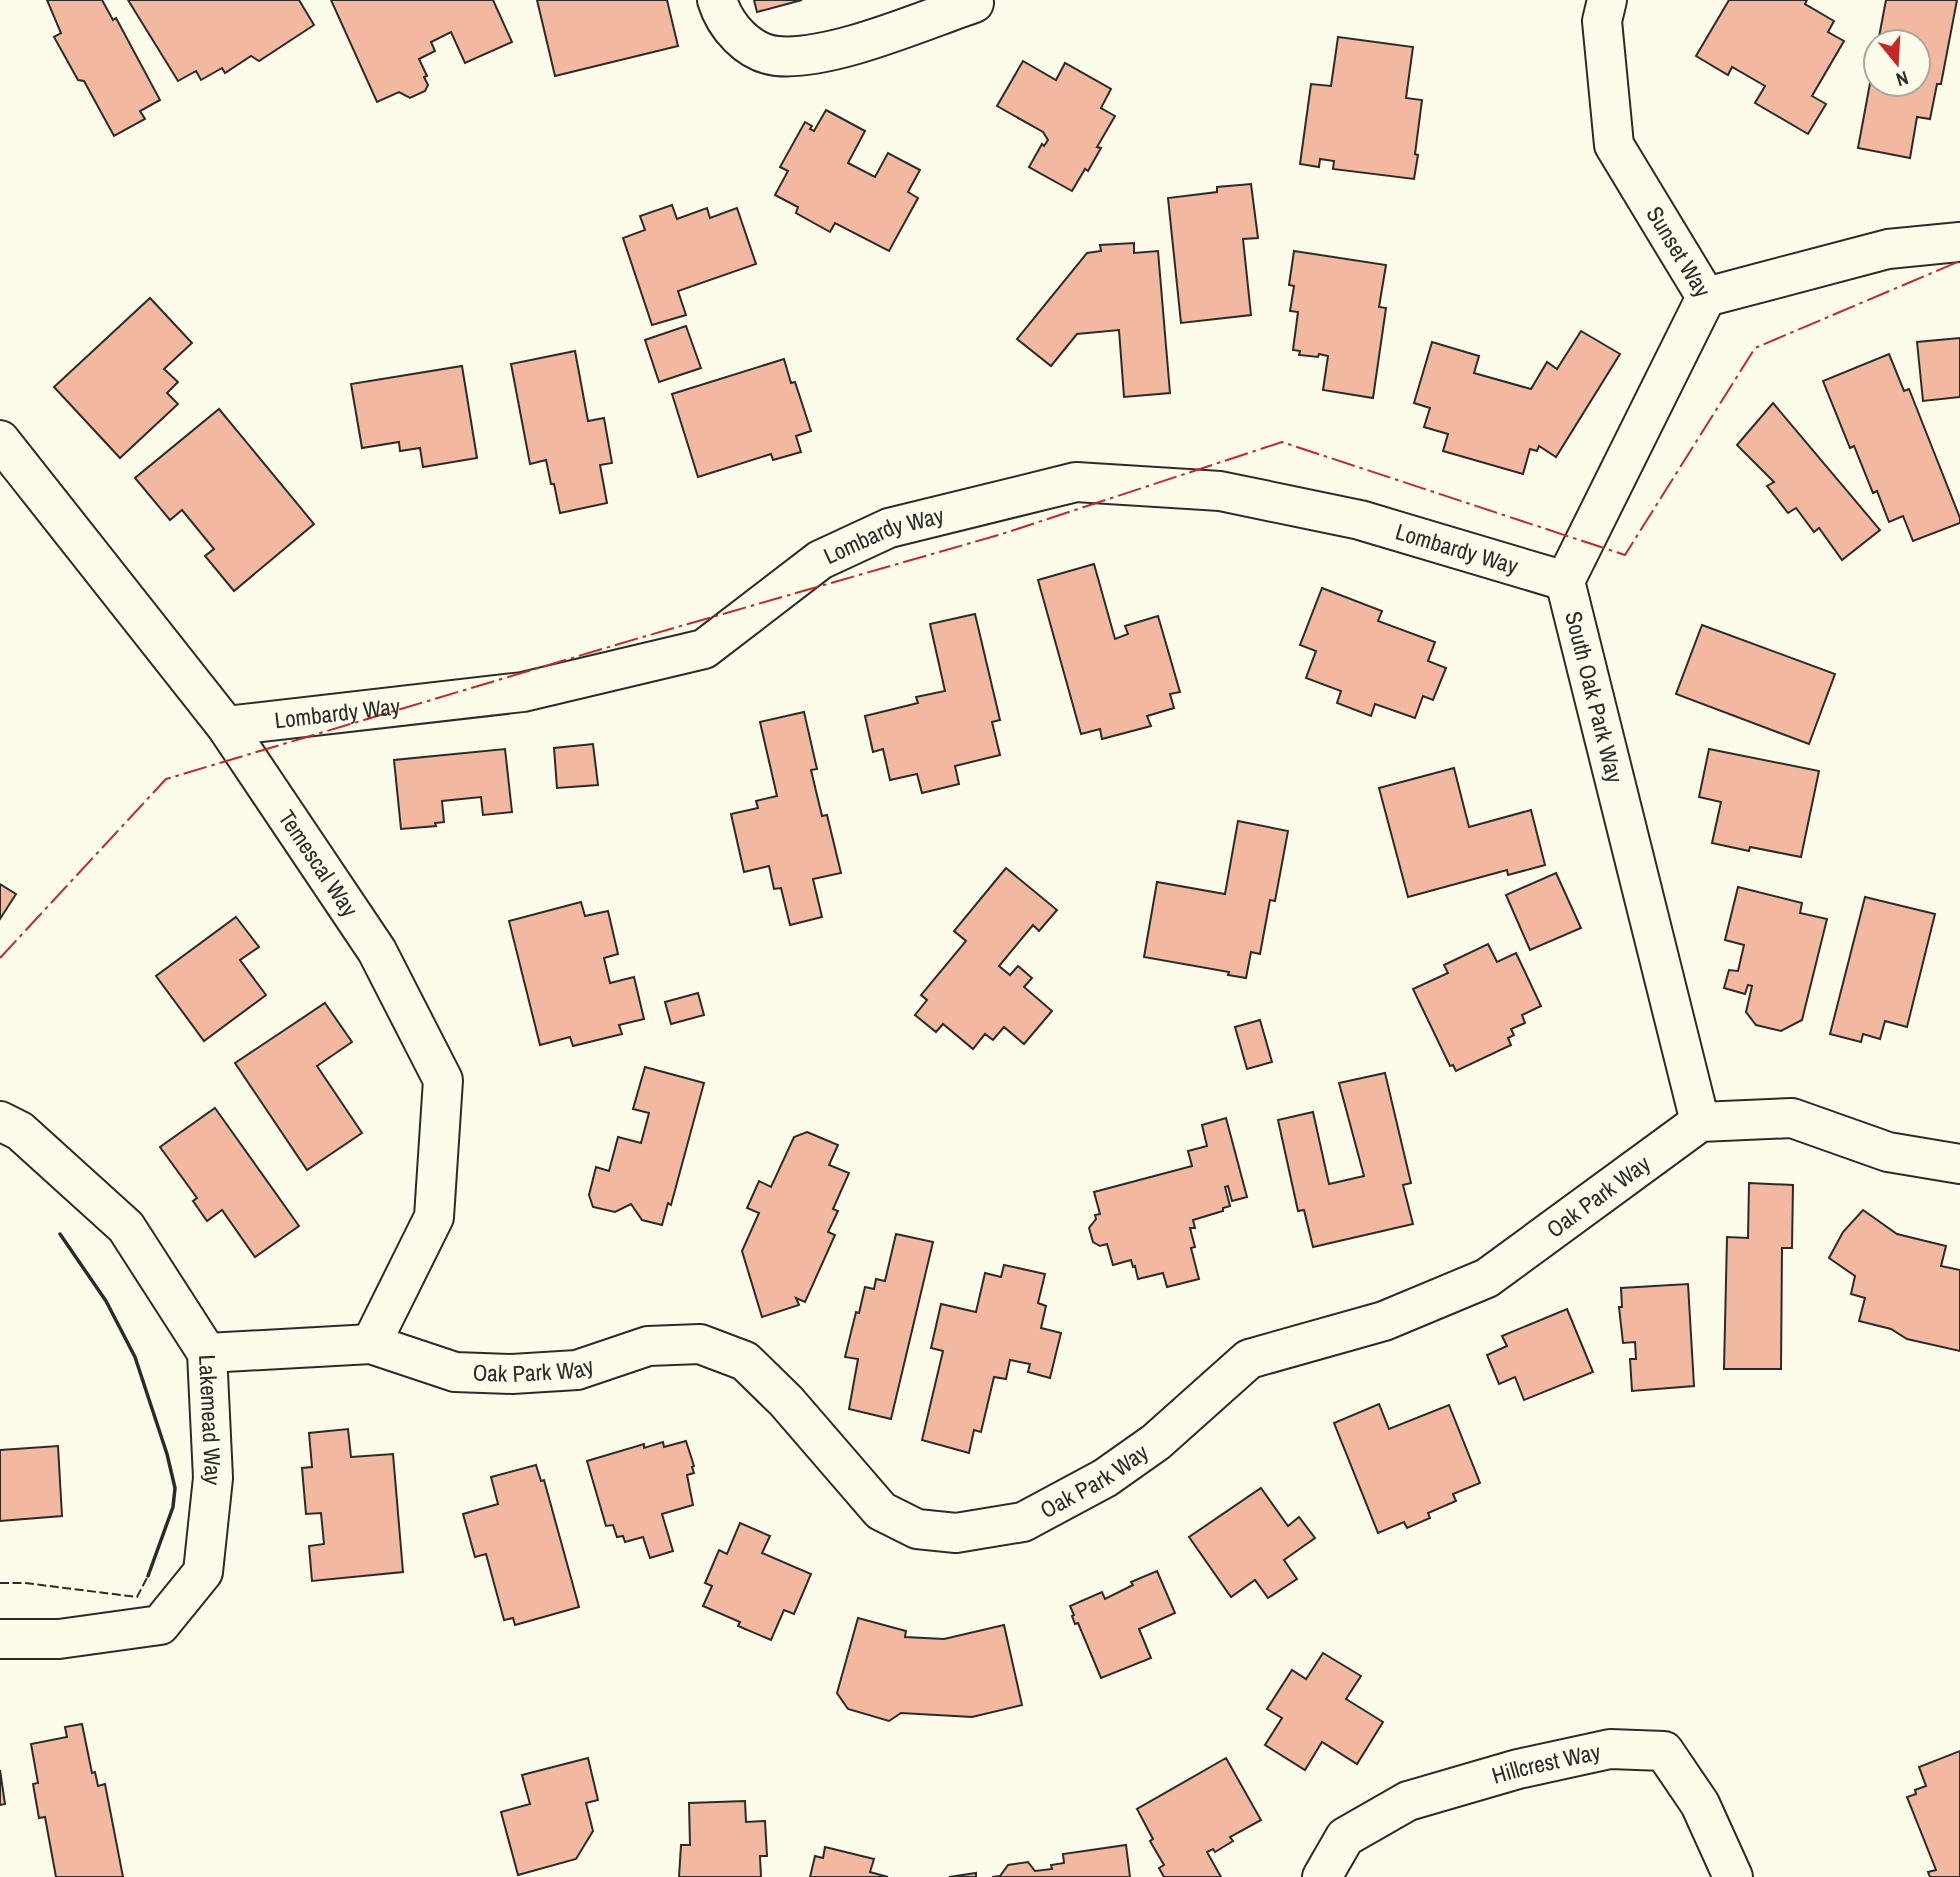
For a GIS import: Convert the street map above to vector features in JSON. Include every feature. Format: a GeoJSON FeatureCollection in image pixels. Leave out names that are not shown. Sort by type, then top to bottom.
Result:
{"type":"FeatureCollection","features":[{"type":"Feature","properties":{"kind":"street"},"geometry":{"type":"LineString","coordinates":[[717,0],[720,10],[735,33],[748,45],[775,56],[806,55],[844,47],[974,3]]}},
{"type":"Feature","properties":{"kind":"street","name":"Sunset Way"},"geometry":{"type":"LineString","coordinates":[[1607,0],[1602,21],[1614,145],[1706,297],[1888,249],[1960,242]]}},
{"type":"Feature","properties":{"kind":"street","name":"South Oak Park Way"},"geometry":{"type":"LineString","coordinates":[[1700,1122],[1565,581],[1706,297]]}},
{"type":"Feature","properties":{"kind":"street","name":"Temescal Way"},"geometry":{"type":"LineString","coordinates":[[0,440],[226,726],[377,951],[443,1080],[434,1217],[371,1344]]}},
{"type":"Feature","properties":{"kind":"street","name":"Lombardy Way"},"geometry":{"type":"LineString","coordinates":[[226,726],[523,692],[704,649],[820,561],[890,528],[1076,482],[1220,491],[1360,520],[1565,581]]}},
{"type":"Feature","properties":{"kind":"street"},"geometry":{"type":"LineString","coordinates":[[1700,1122],[1791,1118],[1888,1152],[1960,1164]]}},
{"type":"Feature","properties":{"kind":"street","name":"Lakemead Way"},"geometry":{"type":"LineString","coordinates":[[0,1121],[19,1130],[126,1227],[207,1353],[213,1478],[203,1572],[160,1626],[59,1639],[0,1639]]}},
{"type":"Feature","properties":{"kind":"street","name":"Oak Park Way"},"geometry":{"type":"LineString","coordinates":[[207,1353],[371,1344],[455,1372],[512,1374],[577,1370],[648,1346],[700,1344],[745,1361],[786,1401],[881,1511],[917,1529],[956,1533],[1023,1522],[1115,1471],[1156,1443],[1249,1359],[1384,1321],[1487,1278],[1700,1122]]}},
{"type":"Feature","properties":{"kind":"street","name":"Hillcrest Way"},"geometry":{"type":"LineString","coordinates":[[1322,1877],[1345,1837],[1408,1801],[1518,1769],[1610,1749],[1664,1751],[1700,1804],[1732,1877]]}},
{"type":"Feature","properties":{"kind":"building"},"geometry":{"type":"Polygon","coordinates":[[[47,0],[102,0],[113,20],[116,18],[160,100],[140,111],[145,119],[114,136],[84,81],[78,80],[54,37],[61,33],[47,0]]]}},
{"type":"Feature","properties":{"kind":"building"},"geometry":{"type":"Polygon","coordinates":[[[128,0],[299,0],[314,25],[259,61],[251,56],[225,73],[222,68],[201,80],[196,71],[178,81],[128,0]]]}},
{"type":"Feature","properties":{"kind":"building"},"geometry":{"type":"Polygon","coordinates":[[[331,0],[493,0],[512,42],[465,63],[451,32],[431,42],[435,51],[419,59],[427,76],[424,77],[428,85],[425,91],[410,98],[399,92],[377,102],[331,0]]]}},
{"type":"Feature","properties":{"kind":"building"},"geometry":{"type":"Polygon","coordinates":[[[537,0],[667,0],[678,46],[555,76],[537,0]]]}},
{"type":"Feature","properties":{"kind":"building"},"geometry":{"type":"Polygon","coordinates":[[[754,0],[802,0],[757,12],[754,0]]]}},
{"type":"Feature","properties":{"kind":"building"},"geometry":{"type":"Polygon","coordinates":[[[1729,0],[1807,0],[1805,4],[1834,21],[1828,32],[1844,41],[1812,96],[1826,104],[1808,134],[1755,103],[1765,86],[1732,67],[1728,75],[1696,56],[1729,0]]]}},
{"type":"Feature","properties":{"kind":"building"},"geometry":{"type":"Polygon","coordinates":[[[1886,0],[1957,0],[1941,84],[1937,84],[1930,119],[1917,117],[1910,158],[1858,148],[1867,98],[1932,98],[1932,28],[1881,28],[1886,0]]]}},
{"type":"Feature","properties":{"kind":"building"},"geometry":{"type":"Polygon","coordinates":[[[1338,37],[1413,47],[1406,98],[1422,100],[1414,179],[1333,169],[1334,161],[1320,159],[1319,167],[1300,164],[1311,84],[1331,86],[1338,37]]]}},
{"type":"Feature","properties":{"kind":"building"},"geometry":{"type":"Polygon","coordinates":[[[1023,61],[1056,80],[1065,63],[1111,89],[1101,108],[1115,116],[1097,147],[1101,148],[1088,171],[1085,169],[1072,191],[1029,167],[1042,144],[1044,146],[1048,140],[1043,132],[997,106],[1023,61]]]}},
{"type":"Feature","properties":{"kind":"building"},"geometry":{"type":"Polygon","coordinates":[[[826,110],[865,131],[848,163],[875,177],[888,153],[920,170],[908,192],[918,198],[889,251],[835,223],[830,232],[796,213],[798,207],[775,195],[788,171],[780,167],[805,122],[812,126],[810,129],[814,131],[826,110]]]}},
{"type":"Feature","properties":{"kind":"building"},"geometry":{"type":"Polygon","coordinates":[[[1251,184],[1258,238],[1243,239],[1251,315],[1181,323],[1168,198],[1217,192],[1217,187],[1251,184]]]}},
{"type":"Feature","properties":{"kind":"building"},"geometry":{"type":"Polygon","coordinates":[[[672,205],[677,219],[707,208],[710,218],[737,208],[756,264],[678,291],[686,315],[652,325],[623,238],[645,230],[640,216],[672,205]]]}},
{"type":"Feature","properties":{"kind":"building"},"geometry":{"type":"Polygon","coordinates":[[[1134,243],[1134,253],[1158,251],[1170,393],[1124,397],[1119,330],[1077,334],[1051,366],[1017,339],[1087,253],[1101,251],[1100,245],[1134,243]]]}},
{"type":"Feature","properties":{"kind":"building"},"geometry":{"type":"Polygon","coordinates":[[[1294,251],[1386,265],[1379,307],[1386,308],[1373,398],[1323,390],[1328,356],[1299,355],[1300,351],[1293,350],[1298,312],[1290,311],[1294,286],[1289,285],[1294,251]]]}},
{"type":"Feature","properties":{"kind":"building"},"geometry":{"type":"Polygon","coordinates":[[[150,298],[192,343],[164,369],[178,382],[167,393],[178,404],[120,458],[54,387],[150,298]]]}},
{"type":"Feature","properties":{"kind":"building"},"geometry":{"type":"Polygon","coordinates":[[[686,326],[701,368],[659,382],[645,340],[686,326]]]}},
{"type":"Feature","properties":{"kind":"building"},"geometry":{"type":"Polygon","coordinates":[[[1581,331],[1620,354],[1556,457],[1539,446],[1537,451],[1530,449],[1523,474],[1443,451],[1448,434],[1424,427],[1430,408],[1414,403],[1432,342],[1479,356],[1474,373],[1531,389],[1547,362],[1557,369],[1581,331]]]}},
{"type":"Feature","properties":{"kind":"building"},"geometry":{"type":"Polygon","coordinates":[[[1960,338],[1960,397],[1923,401],[1917,342],[1960,338]]]}},
{"type":"Feature","properties":{"kind":"building"},"geometry":{"type":"Polygon","coordinates":[[[575,351],[588,421],[604,418],[612,463],[600,465],[607,503],[560,513],[546,460],[530,464],[511,364],[575,351]]]}},
{"type":"Feature","properties":{"kind":"building"},"geometry":{"type":"Polygon","coordinates":[[[1889,354],[1904,391],[1909,389],[1960,518],[1960,523],[1913,541],[1903,516],[1889,522],[1877,491],[1873,493],[1854,446],[1850,448],[1823,381],[1889,354]]]}},
{"type":"Feature","properties":{"kind":"building"},"geometry":{"type":"Polygon","coordinates":[[[784,359],[791,383],[795,382],[811,431],[796,436],[801,452],[773,460],[771,454],[698,477],[672,394],[784,359]]]}},
{"type":"Feature","properties":{"kind":"building"},"geometry":{"type":"Polygon","coordinates":[[[462,366],[477,458],[423,467],[420,448],[400,451],[399,442],[362,448],[351,384],[462,366]]]}},
{"type":"Feature","properties":{"kind":"building"},"geometry":{"type":"Polygon","coordinates":[[[1773,403],[1880,530],[1842,560],[1819,528],[1814,532],[1796,508],[1788,513],[1767,486],[1774,482],[1737,445],[1773,403]]]}},
{"type":"Feature","properties":{"kind":"building"},"geometry":{"type":"Polygon","coordinates":[[[219,409],[314,524],[234,591],[205,556],[214,549],[182,510],[170,520],[135,478],[219,409]]]}},
{"type":"Feature","properties":{"kind":"building"},"geometry":{"type":"Polygon","coordinates":[[[1094,564],[1115,639],[1128,634],[1125,626],[1158,616],[1180,692],[1170,694],[1174,708],[1147,716],[1151,726],[1102,739],[1100,729],[1081,734],[1038,580],[1094,564]]]}},
{"type":"Feature","properties":{"kind":"building"},"geometry":{"type":"Polygon","coordinates":[[[1322,588],[1382,611],[1378,621],[1435,642],[1428,661],[1446,668],[1433,700],[1423,696],[1415,718],[1375,704],[1371,716],[1337,703],[1341,691],[1306,678],[1316,651],[1300,645],[1322,588]]]}},
{"type":"Feature","properties":{"kind":"building"},"geometry":{"type":"Polygon","coordinates":[[[975,614],[1000,720],[992,722],[1000,755],[955,766],[959,784],[922,793],[917,774],[890,780],[883,749],[873,752],[865,716],[918,703],[916,697],[945,691],[930,624],[975,614]]]}},
{"type":"Feature","properties":{"kind":"building"},"geometry":{"type":"Polygon","coordinates":[[[1702,625],[1835,674],[1809,744],[1676,694],[1702,625]]]}},
{"type":"Feature","properties":{"kind":"building"},"geometry":{"type":"Polygon","coordinates":[[[804,712],[817,769],[811,770],[822,816],[827,815],[841,873],[813,879],[822,917],[790,925],[781,888],[774,889],[769,866],[744,872],[731,814],[758,808],[756,801],[777,796],[760,722],[804,712]]]}},
{"type":"Feature","properties":{"kind":"building"},"geometry":{"type":"Polygon","coordinates":[[[593,744],[598,785],[557,788],[554,748],[593,744]]]}},
{"type":"Feature","properties":{"kind":"building"},"geometry":{"type":"Polygon","coordinates":[[[505,749],[512,812],[483,815],[481,797],[442,801],[444,822],[435,823],[436,826],[401,829],[394,760],[505,749]]]}},
{"type":"Feature","properties":{"kind":"building"},"geometry":{"type":"Polygon","coordinates":[[[1709,749],[1819,771],[1801,857],[1750,847],[1749,851],[1712,843],[1721,802],[1699,797],[1709,749]]]}},
{"type":"Feature","properties":{"kind":"building"},"geometry":{"type":"Polygon","coordinates":[[[1454,768],[1469,827],[1531,810],[1545,865],[1508,875],[1507,870],[1408,897],[1379,788],[1454,768]]]}},
{"type":"Feature","properties":{"kind":"building"},"geometry":{"type":"Polygon","coordinates":[[[1238,821],[1288,831],[1275,901],[1270,900],[1260,954],[1251,952],[1246,978],[1228,975],[1229,972],[1144,957],[1157,882],[1225,894],[1238,821]]]}},
{"type":"Feature","properties":{"kind":"building"},"geometry":{"type":"Polygon","coordinates":[[[1006,868],[1057,910],[1039,931],[1033,925],[999,966],[1010,975],[1018,966],[1032,978],[1024,987],[1052,1011],[1024,1044],[1004,1027],[993,1040],[985,1034],[973,1049],[943,1024],[936,1032],[915,1015],[927,1000],[921,995],[966,941],[954,931],[1006,868]]]}},
{"type":"Feature","properties":{"kind":"building"},"geometry":{"type":"Polygon","coordinates":[[[1556,873],[1581,928],[1530,950],[1506,895],[1556,873]]]}},
{"type":"Feature","properties":{"kind":"building"},"geometry":{"type":"Polygon","coordinates":[[[0,884],[16,894],[0,919],[0,884]]]}},
{"type":"Feature","properties":{"kind":"building"},"geometry":{"type":"Polygon","coordinates":[[[1738,887],[1802,903],[1800,913],[1827,919],[1802,1020],[1781,1031],[1756,1025],[1746,1012],[1752,986],[1748,985],[1745,994],[1724,988],[1729,970],[1738,971],[1744,945],[1725,940],[1738,887]]]}},
{"type":"Feature","properties":{"kind":"building"},"geometry":{"type":"Polygon","coordinates":[[[1865,897],[1935,914],[1907,1027],[1885,1021],[1880,1039],[1863,1034],[1861,1042],[1830,1034],[1865,897]]]}},
{"type":"Feature","properties":{"kind":"building"},"geometry":{"type":"Polygon","coordinates":[[[581,902],[585,916],[608,911],[618,954],[604,958],[610,983],[634,977],[644,1019],[619,1025],[622,1034],[573,1046],[570,1037],[540,1045],[509,921],[581,902]]]}},
{"type":"Feature","properties":{"kind":"building"},"geometry":{"type":"Polygon","coordinates":[[[236,917],[259,947],[240,960],[266,995],[204,1041],[156,976],[236,917]]]}},
{"type":"Feature","properties":{"kind":"building"},"geometry":{"type":"Polygon","coordinates":[[[1488,944],[1497,962],[1516,953],[1541,1006],[1522,1015],[1525,1023],[1511,1029],[1514,1035],[1508,1038],[1511,1045],[1456,1071],[1453,1065],[1450,1066],[1413,989],[1448,973],[1444,965],[1488,944]]]}},
{"type":"Feature","properties":{"kind":"building"},"geometry":{"type":"Polygon","coordinates":[[[698,993],[704,1015],[671,1024],[665,1002],[698,993]]]}},
{"type":"Feature","properties":{"kind":"building"},"geometry":{"type":"Polygon","coordinates":[[[325,1003],[352,1042],[317,1066],[362,1133],[307,1170],[235,1063],[325,1003]]]}},
{"type":"Feature","properties":{"kind":"building"},"geometry":{"type":"Polygon","coordinates":[[[1260,1020],[1272,1062],[1247,1069],[1235,1027],[1260,1020]]]}},
{"type":"Feature","properties":{"kind":"building"},"geometry":{"type":"Polygon","coordinates":[[[645,1067],[704,1083],[671,1205],[668,1203],[662,1225],[642,1220],[631,1204],[615,1212],[593,1207],[589,1195],[596,1167],[609,1171],[618,1137],[641,1143],[649,1113],[633,1109],[645,1067]]]}},
{"type":"Feature","properties":{"kind":"building"},"geometry":{"type":"Polygon","coordinates":[[[1385,1073],[1411,1183],[1403,1185],[1413,1224],[1313,1247],[1304,1210],[1298,1211],[1278,1120],[1313,1112],[1329,1184],[1364,1176],[1339,1083],[1385,1073]]]}},
{"type":"Feature","properties":{"kind":"building"},"geometry":{"type":"Polygon","coordinates":[[[215,1108],[299,1226],[255,1257],[222,1210],[207,1221],[193,1201],[197,1198],[160,1147],[215,1108]]]}},
{"type":"Feature","properties":{"kind":"building"},"geometry":{"type":"Polygon","coordinates":[[[1226,1118],[1247,1197],[1232,1201],[1228,1186],[1225,1187],[1230,1206],[1223,1208],[1223,1211],[1193,1220],[1195,1228],[1190,1228],[1195,1247],[1191,1248],[1199,1279],[1167,1287],[1163,1273],[1138,1279],[1131,1260],[1113,1265],[1107,1244],[1100,1246],[1093,1242],[1089,1228],[1096,1219],[1095,1215],[1100,1214],[1094,1192],[1192,1166],[1188,1151],[1207,1146],[1202,1125],[1226,1118]]]}},
{"type":"Feature","properties":{"kind":"building"},"geometry":{"type":"Polygon","coordinates":[[[807,1132],[838,1145],[829,1165],[849,1173],[833,1209],[838,1211],[828,1232],[835,1235],[805,1302],[796,1298],[799,1305],[762,1317],[742,1251],[759,1213],[747,1208],[759,1181],[771,1187],[794,1137],[807,1132]]]}},
{"type":"Feature","properties":{"kind":"building"},"geometry":{"type":"Polygon","coordinates":[[[1749,1183],[1793,1185],[1792,1248],[1782,1248],[1781,1369],[1724,1369],[1727,1237],[1748,1238],[1749,1183]]]}},
{"type":"Feature","properties":{"kind":"building"},"geometry":{"type":"Polygon","coordinates":[[[1863,1210],[1897,1234],[1946,1246],[1941,1266],[1960,1270],[1960,1351],[1907,1339],[1891,1329],[1859,1321],[1865,1298],[1851,1294],[1855,1276],[1829,1258],[1843,1232],[1863,1210]]]}},
{"type":"Feature","properties":{"kind":"building"},"geometry":{"type":"Polygon","coordinates":[[[896,1234],[933,1242],[891,1419],[849,1409],[858,1359],[845,1357],[865,1287],[874,1289],[876,1279],[885,1281],[896,1234]]]}},
{"type":"Feature","properties":{"kind":"building"},"geometry":{"type":"Polygon","coordinates":[[[1004,1265],[1045,1274],[1038,1303],[1046,1306],[1041,1328],[1061,1333],[1050,1378],[1028,1372],[1030,1364],[1010,1360],[1006,1379],[994,1377],[981,1432],[974,1430],[969,1453],[922,1440],[943,1351],[931,1348],[941,1304],[976,1312],[985,1273],[1001,1277],[1004,1265]]]}},
{"type":"Feature","properties":{"kind":"building"},"geometry":{"type":"Polygon","coordinates":[[[1688,1284],[1694,1386],[1632,1391],[1630,1359],[1636,1359],[1635,1342],[1623,1343],[1619,1307],[1622,1307],[1621,1288],[1688,1284]]]}},
{"type":"Feature","properties":{"kind":"building"},"geometry":{"type":"Polygon","coordinates":[[[1567,1309],[1593,1372],[1524,1400],[1515,1377],[1499,1384],[1487,1355],[1507,1346],[1502,1336],[1567,1309]]]}},
{"type":"Feature","properties":{"kind":"building"},"geometry":{"type":"Polygon","coordinates":[[[1379,1404],[1389,1429],[1449,1405],[1480,1483],[1453,1494],[1456,1501],[1428,1513],[1430,1518],[1407,1528],[1404,1522],[1378,1533],[1334,1423],[1379,1404]]]}},
{"type":"Feature","properties":{"kind":"building"},"geometry":{"type":"Polygon","coordinates":[[[348,1429],[351,1457],[393,1454],[403,1572],[312,1581],[309,1546],[324,1544],[321,1513],[306,1514],[302,1468],[312,1467],[309,1433],[348,1429]]]}},
{"type":"Feature","properties":{"kind":"building"},"geometry":{"type":"Polygon","coordinates":[[[686,1441],[694,1466],[694,1473],[687,1475],[693,1505],[662,1514],[673,1551],[650,1558],[643,1537],[625,1542],[623,1536],[617,1537],[613,1525],[606,1526],[587,1461],[644,1444],[644,1448],[663,1442],[664,1447],[686,1441]]]}},
{"type":"Feature","properties":{"kind":"building"},"geometry":{"type":"Polygon","coordinates":[[[58,1446],[62,1516],[0,1521],[0,1450],[58,1446]]]}},
{"type":"Feature","properties":{"kind":"building"},"geometry":{"type":"Polygon","coordinates":[[[536,1465],[541,1481],[544,1480],[579,1607],[515,1625],[513,1618],[504,1620],[486,1554],[475,1557],[463,1514],[498,1504],[491,1477],[536,1465]]]}},
{"type":"Feature","properties":{"kind":"building"},"geometry":{"type":"Polygon","coordinates":[[[1261,1488],[1288,1526],[1299,1517],[1315,1538],[1284,1560],[1297,1579],[1268,1598],[1255,1580],[1231,1597],[1189,1537],[1261,1488]]]}},
{"type":"Feature","properties":{"kind":"building"},"geometry":{"type":"Polygon","coordinates":[[[740,1523],[770,1536],[762,1553],[811,1574],[794,1614],[784,1610],[771,1640],[738,1626],[740,1622],[703,1606],[712,1586],[705,1583],[719,1550],[727,1554],[740,1523]]]}},
{"type":"Feature","properties":{"kind":"building"},"geometry":{"type":"Polygon","coordinates":[[[1157,1571],[1175,1613],[1139,1629],[1151,1658],[1101,1678],[1078,1623],[1075,1624],[1070,1606],[1102,1592],[1105,1599],[1133,1585],[1131,1582],[1157,1571]]]}},
{"type":"Feature","properties":{"kind":"building"},"geometry":{"type":"Polygon","coordinates":[[[858,1618],[906,1631],[905,1637],[944,1639],[1004,1625],[1022,1705],[972,1717],[901,1713],[889,1721],[848,1709],[837,1693],[858,1618]]]}},
{"type":"Feature","properties":{"kind":"building"},"geometry":{"type":"Polygon","coordinates":[[[1323,1653],[1361,1676],[1346,1699],[1383,1722],[1357,1764],[1322,1742],[1305,1770],[1265,1745],[1282,1718],[1267,1709],[1292,1670],[1306,1679],[1323,1653]]]}},
{"type":"Feature","properties":{"kind":"building"},"geometry":{"type":"Polygon","coordinates":[[[82,1724],[92,1773],[95,1772],[98,1786],[105,1784],[123,1877],[56,1877],[45,1817],[39,1818],[33,1784],[38,1783],[31,1744],[67,1737],[65,1727],[82,1724]]]}},
{"type":"Feature","properties":{"kind":"building"},"geometry":{"type":"Polygon","coordinates":[[[1960,1751],[1960,1877],[1930,1877],[1928,1872],[1936,1870],[1907,1797],[1926,1786],[1919,1767],[1960,1751]]]}},
{"type":"Feature","properties":{"kind":"building"},"geometry":{"type":"Polygon","coordinates":[[[588,1758],[598,1800],[586,1803],[593,1831],[576,1859],[518,1875],[501,1812],[530,1804],[522,1775],[588,1758]]]}},
{"type":"Feature","properties":{"kind":"building"},"geometry":{"type":"Polygon","coordinates":[[[1226,1758],[1261,1820],[1230,1837],[1233,1841],[1215,1852],[1213,1849],[1207,1852],[1221,1877],[1164,1877],[1159,1868],[1164,1865],[1150,1841],[1153,1839],[1137,1809],[1226,1758]]]}},
{"type":"Feature","properties":{"kind":"building"},"geometry":{"type":"Polygon","coordinates":[[[0,1770],[5,1804],[0,1805],[0,1770]]]}},
{"type":"Feature","properties":{"kind":"building"},"geometry":{"type":"Polygon","coordinates":[[[745,1801],[746,1822],[765,1821],[767,1856],[760,1856],[761,1877],[679,1877],[681,1845],[690,1845],[689,1803],[745,1801]]]}},
{"type":"Feature","properties":{"kind":"building"},"geometry":{"type":"Polygon","coordinates":[[[1126,1845],[1130,1877],[992,1877],[1000,1876],[1008,1865],[1028,1862],[1035,1871],[1052,1869],[1051,1865],[1064,1863],[1063,1854],[1126,1845]]]}},
{"type":"Feature","properties":{"kind":"building"},"geometry":{"type":"Polygon","coordinates":[[[825,1847],[874,1859],[870,1872],[888,1877],[810,1877],[815,1856],[823,1858],[825,1847]]]}},
{"type":"Feature","properties":{"kind":"building"},"geometry":{"type":"Polygon","coordinates":[[[976,1873],[976,1877],[949,1877],[976,1873]]]}},
{"type":"Feature","properties":{"kind":"fence"},"geometry":{"type":"LineString","coordinates":[[0,1583],[25,1583],[137,1597],[148,1576]]}},
{"type":"Feature","properties":{"kind":"wall"},"geometry":{"type":"LineString","coordinates":[[60,1234],[106,1301],[135,1357],[167,1454],[175,1488],[173,1507],[148,1576]]}},
{"type":"Feature","properties":{"kind":"power"},"geometry":{"type":"LineString","coordinates":[[0,958],[166,779],[639,638],[1002,534],[1282,442],[1625,555],[1755,348],[1960,261]]}}]}
